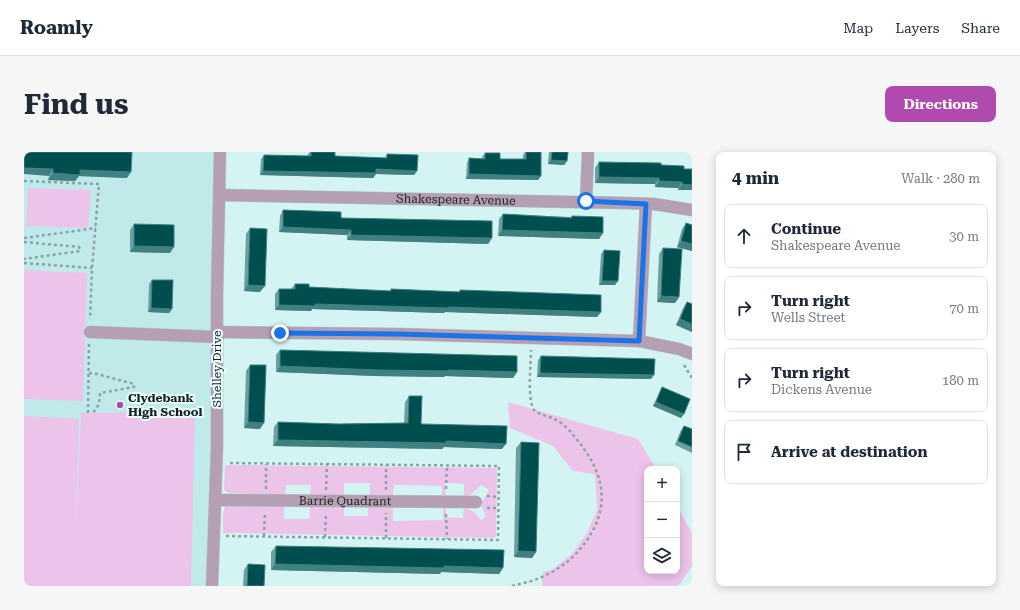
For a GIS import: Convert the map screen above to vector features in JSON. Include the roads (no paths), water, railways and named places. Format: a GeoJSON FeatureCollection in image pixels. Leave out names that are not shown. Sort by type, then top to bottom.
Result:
{"type":"FeatureCollection","features":[{"type":"Feature","properties":{"kind":"street","name":"Shelley Drive"},"geometry":{"type":"LineString","coordinates":[[212,586],[215,500],[220,152]]}},
{"type":"Feature","properties":{"kind":"street"},"geometry":{"type":"LineString","coordinates":[[586,201],[588,152]]}},
{"type":"Feature","properties":{"kind":"street","name":"Shakespeare Avenue"},"geometry":{"type":"LineString","coordinates":[[220,195],[586,201],[646,204],[692,210]]}},
{"type":"Feature","properties":{"kind":"street"},"geometry":{"type":"LineString","coordinates":[[639,341],[646,204]]}},
{"type":"Feature","properties":{"kind":"street"},"geometry":{"type":"LineString","coordinates":[[90,332],[532,337],[639,341],[678,349],[692,354]]}},
{"type":"Feature","properties":{"kind":"street","name":"Barrie Quadrant"},"geometry":{"type":"LineString","coordinates":[[215,500],[476,502]]}},
{"type":"Feature","properties":{"kind":"place","name":"Clydebank High School"},"geometry":{"type":"Point","coordinates":[120,405]}}]}
